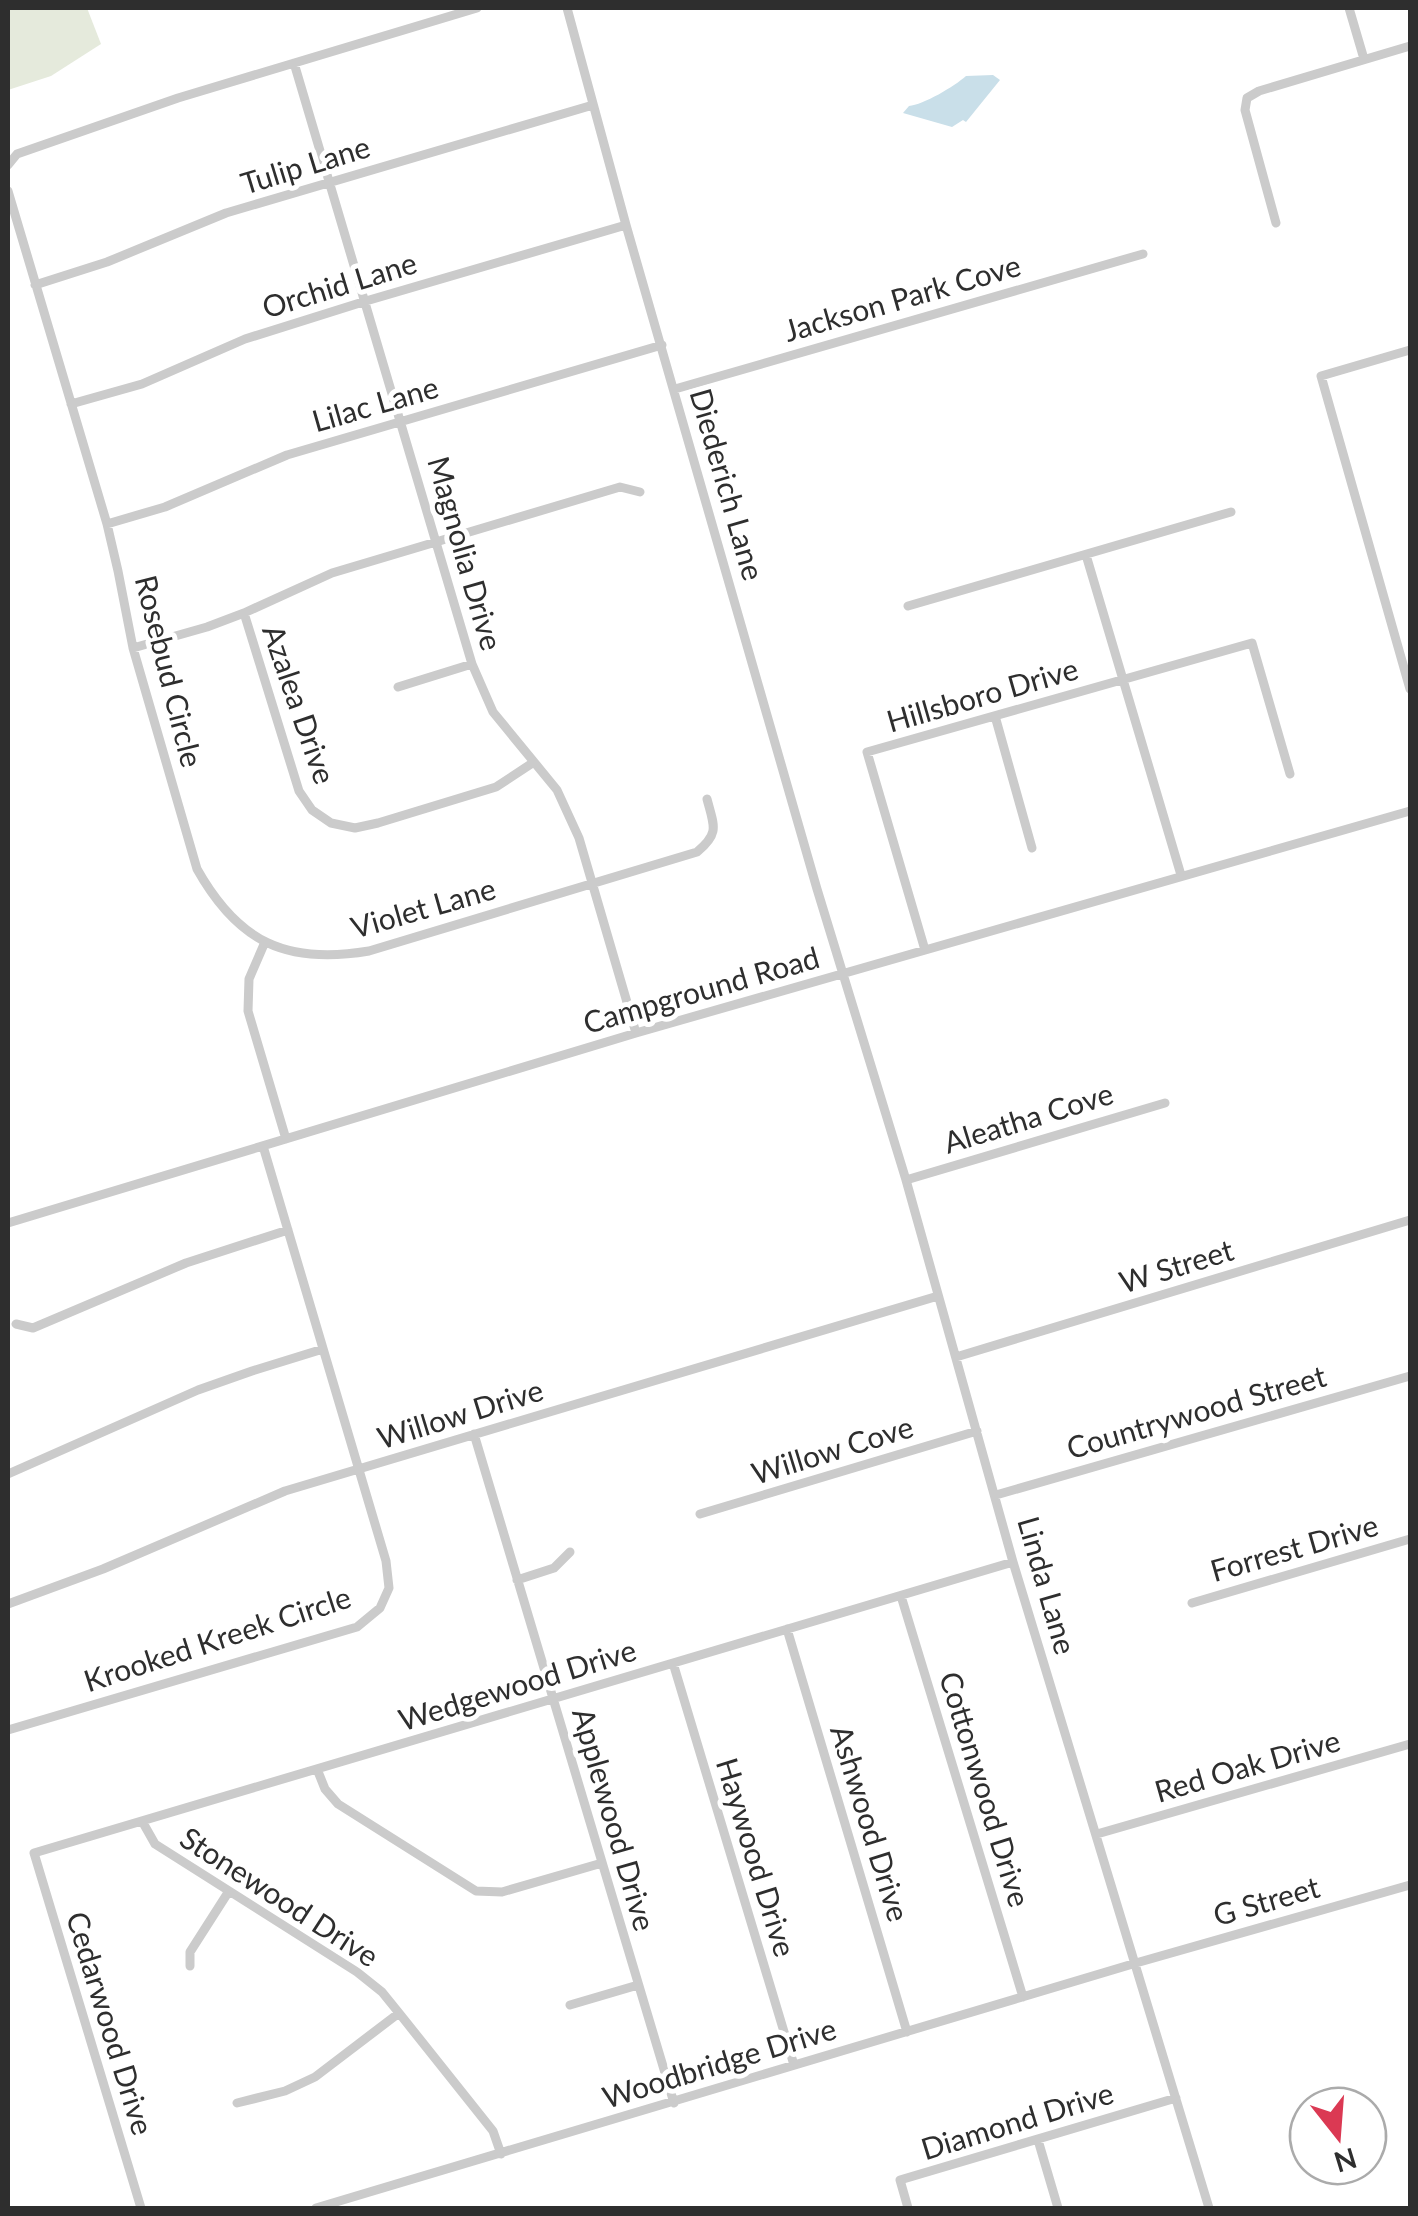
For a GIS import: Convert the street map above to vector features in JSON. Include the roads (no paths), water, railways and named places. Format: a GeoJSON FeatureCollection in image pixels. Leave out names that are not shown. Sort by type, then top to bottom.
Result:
{"type":"FeatureCollection","features":[{"type":"Feature","properties":{"kind":"street"},"geometry":{"type":"LineString","coordinates":[[8,166],[17,154],[178,98],[476,8]]}},
{"type":"Feature","properties":{"kind":"street","name":"Diederich Lane"},"geometry":{"type":"LineString","coordinates":[[568,8],[626,225],[844,973]]}},
{"type":"Feature","properties":{"kind":"street"},"geometry":{"type":"LineString","coordinates":[[1349,8],[1364,60]]}},
{"type":"Feature","properties":{"kind":"street"},"geometry":{"type":"LineString","coordinates":[[1276,223],[1245,110],[1247,98],[1410,46]]}},
{"type":"Feature","properties":{"kind":"street","name":"Magnolia Drive"},"geometry":{"type":"LineString","coordinates":[[294,62],[472,664],[493,712],[557,790],[569,812],[636,1033]]}},
{"type":"Feature","properties":{"kind":"street","name":"Tulip Lane"},"geometry":{"type":"LineString","coordinates":[[36,284],[107,262],[226,214],[593,105]]}},
{"type":"Feature","properties":{"kind":"street","name":"Rosebud Circle"},"geometry":{"type":"LineString","coordinates":[[8,191],[107,524],[133,648],[197,869],[213,898],[234,920],[265,942]]}},
{"type":"Feature","properties":{"kind":"street","name":"Orchid Lane"},"geometry":{"type":"LineString","coordinates":[[71,404],[142,384],[245,339],[626,225]]}},
{"type":"Feature","properties":{"kind":"street","name":"Jackson Park Cove"},"geometry":{"type":"LineString","coordinates":[[675,389],[1143,254]]}},
{"type":"Feature","properties":{"kind":"street","name":"Lilac Lane"},"geometry":{"type":"LineString","coordinates":[[107,524],[165,507],[286,455],[662,344]]}},
{"type":"Feature","properties":{"kind":"street"},"geometry":{"type":"LineString","coordinates":[[1410,350],[1321,376],[1410,689]]}},
{"type":"Feature","properties":{"kind":"street"},"geometry":{"type":"LineString","coordinates":[[133,648],[207,627],[332,573],[620,487],[640,492]]}},
{"type":"Feature","properties":{"kind":"street"},"geometry":{"type":"LineString","coordinates":[[908,606],[1231,512]]}},
{"type":"Feature","properties":{"kind":"street"},"geometry":{"type":"LineString","coordinates":[[1086,554],[1181,875]]}},
{"type":"Feature","properties":{"kind":"street","name":"Azalea Drive"},"geometry":{"type":"LineString","coordinates":[[244,613],[299,792],[312,810],[331,824],[356,828],[496,788],[534,762]]}},
{"type":"Feature","properties":{"kind":"street","name":"Hillsboro Drive"},"geometry":{"type":"LineString","coordinates":[[925,950],[867,752],[1252,643],[1290,774]]}},
{"type":"Feature","properties":{"kind":"street"},"geometry":{"type":"LineString","coordinates":[[398,687],[472,664]]}},
{"type":"Feature","properties":{"kind":"street"},"geometry":{"type":"LineString","coordinates":[[995,716],[1032,848]]}},
{"type":"Feature","properties":{"kind":"street","name":"Violet Lane"},"geometry":{"type":"LineString","coordinates":[[265,942],[318,956],[369,951],[697,852],[710,841],[714,827],[708,799]]}},
{"type":"Feature","properties":{"kind":"street","name":"Campground Road"},"geometry":{"type":"LineString","coordinates":[[8,1223],[636,1033],[1410,811]]}},
{"type":"Feature","properties":{"kind":"street"},"geometry":{"type":"LineString","coordinates":[[265,942],[249,979],[248,1011],[286,1139]]}},
{"type":"Feature","properties":{"kind":"street","name":"Linda Lane"},"geometry":{"type":"LineString","coordinates":[[844,973],[1014,1562],[1209,2208]]}},
{"type":"Feature","properties":{"kind":"street","name":"Aleatha Cove"},"geometry":{"type":"LineString","coordinates":[[906,1180],[1165,1103]]}},
{"type":"Feature","properties":{"kind":"street","name":"Krooked Kreek Circle"},"geometry":{"type":"LineString","coordinates":[[8,1730],[362,1624],[380,1608],[389,1588],[386,1561],[263,1146]]}},
{"type":"Feature","properties":{"kind":"street","name":"W Street"},"geometry":{"type":"LineString","coordinates":[[956,1357],[1410,1220]]}},
{"type":"Feature","properties":{"kind":"street"},"geometry":{"type":"LineString","coordinates":[[16,1324],[33,1328],[186,1263],[288,1230]]}},
{"type":"Feature","properties":{"kind":"street","name":"Willow Drive"},"geometry":{"type":"LineString","coordinates":[[8,1604],[103,1570],[284,1491],[938,1296]]}},
{"type":"Feature","properties":{"kind":"street"},"geometry":{"type":"LineString","coordinates":[[8,1474],[198,1390],[323,1349]]}},
{"type":"Feature","properties":{"kind":"street","name":"Countrywood Street"},"geometry":{"type":"LineString","coordinates":[[996,1495],[1410,1376]]}},
{"type":"Feature","properties":{"kind":"street","name":"Willow Cove"},"geometry":{"type":"LineString","coordinates":[[700,1514],[977,1431]]}},
{"type":"Feature","properties":{"kind":"street","name":"Applewood Drive"},"geometry":{"type":"LineString","coordinates":[[474,1434],[674,2102]]}},
{"type":"Feature","properties":{"kind":"street","name":"Forrest Drive"},"geometry":{"type":"LineString","coordinates":[[1192,1604],[1410,1540]]}},
{"type":"Feature","properties":{"kind":"street"},"geometry":{"type":"LineString","coordinates":[[517,1580],[554,1568],[570,1552]]}},
{"type":"Feature","properties":{"kind":"street","name":"Wedgewood Drive"},"geometry":{"type":"LineString","coordinates":[[34,1853],[1014,1562]]}},
{"type":"Feature","properties":{"kind":"street","name":"Cottonwood Drive"},"geometry":{"type":"LineString","coordinates":[[901,1596],[1023,1997]]}},
{"type":"Feature","properties":{"kind":"street","name":"Ashwood Drive"},"geometry":{"type":"LineString","coordinates":[[787,1629],[908,2032]]}},
{"type":"Feature","properties":{"kind":"street","name":"Haywood Drive"},"geometry":{"type":"LineString","coordinates":[[673,1663],[794,2066]]}},
{"type":"Feature","properties":{"kind":"street","name":"Red Oak Drive"},"geometry":{"type":"LineString","coordinates":[[1097,1834],[1410,1744]]}},
{"type":"Feature","properties":{"kind":"street"},"geometry":{"type":"LineString","coordinates":[[317,1769],[325,1789],[338,1804],[476,1891],[502,1892],[602,1863]]}},
{"type":"Feature","properties":{"kind":"street","name":"Stonewood Drive"},"geometry":{"type":"LineString","coordinates":[[142,1821],[155,1844],[357,1972],[382,1992],[493,2130],[501,2154]]}},
{"type":"Feature","properties":{"kind":"street","name":"Cedarwood Drive"},"geometry":{"type":"LineString","coordinates":[[34,1853],[140,2208]]}},
{"type":"Feature","properties":{"kind":"street","name":"G Street"},"geometry":{"type":"LineString","coordinates":[[1136,1964],[1410,1885]]}},
{"type":"Feature","properties":{"kind":"street"},"geometry":{"type":"LineString","coordinates":[[190,1966],[190,1952],[229,1891]]}},
{"type":"Feature","properties":{"kind":"street","name":"Woodbridge Drive"},"geometry":{"type":"LineString","coordinates":[[316,2208],[1136,1964]]}},
{"type":"Feature","properties":{"kind":"street"},"geometry":{"type":"LineString","coordinates":[[570,2005],[638,1985]]}},
{"type":"Feature","properties":{"kind":"street"},"geometry":{"type":"LineString","coordinates":[[238,2103],[315,2077],[399,2012]]}},
{"type":"Feature","properties":{"kind":"street","name":"Diamond Drive"},"geometry":{"type":"LineString","coordinates":[[908,2208],[900,2180],[1176,2098]]}},
{"type":"Feature","properties":{"kind":"street"},"geometry":{"type":"LineString","coordinates":[[1038,2140],[1058,2208]]}},
{"type":"Feature","properties":{"kind":"water"},"geometry":{"type":"Polygon","coordinates":[[[993,75],[1000,80],[966,122],[952,127],[903,113],[966,76],[993,75]]]}}]}
